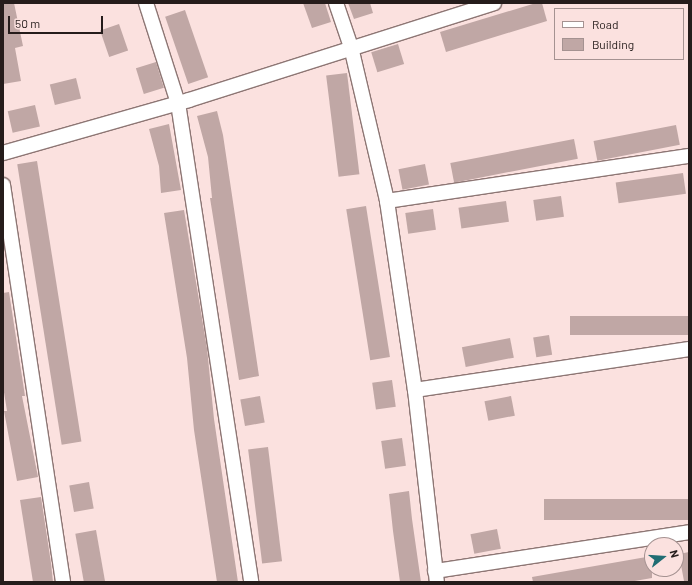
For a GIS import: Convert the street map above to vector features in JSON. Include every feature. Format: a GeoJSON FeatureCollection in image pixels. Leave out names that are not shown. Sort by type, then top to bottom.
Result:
{"type":"FeatureCollection","features":[{"type":"Feature","properties":{"kind":"street"},"geometry":{"type":"LineString","coordinates":[[146,3],[178,103],[251,582]]}},
{"type":"Feature","properties":{"kind":"street"},"geometry":{"type":"LineString","coordinates":[[336,3],[352,47],[387,201],[415,390],[436,576],[689,532]]}},
{"type":"Feature","properties":{"kind":"street"},"geometry":{"type":"LineString","coordinates":[[3,153],[178,103],[494,3]]}},
{"type":"Feature","properties":{"kind":"street"},"geometry":{"type":"LineString","coordinates":[[387,201],[689,156]]}},
{"type":"Feature","properties":{"kind":"street"},"geometry":{"type":"LineString","coordinates":[[3,185],[63,582]]}},
{"type":"Feature","properties":{"kind":"street"},"geometry":{"type":"LineString","coordinates":[[415,390],[689,349]]}},
{"type":"Feature","properties":{"kind":"building"},"geometry":{"type":"Polygon","coordinates":[[[3,3],[14,3],[23,46],[15,48],[21,81],[3,84],[3,3]]]}},
{"type":"Feature","properties":{"kind":"building"},"geometry":{"type":"Polygon","coordinates":[[[303,3],[325,3],[331,22],[312,28],[303,3]]]}},
{"type":"Feature","properties":{"kind":"building"},"geometry":{"type":"Polygon","coordinates":[[[348,3],[370,3],[373,13],[354,19],[348,3]]]}},
{"type":"Feature","properties":{"kind":"building"},"geometry":{"type":"Polygon","coordinates":[[[536,3],[542,3],[547,21],[446,52],[440,32],[536,3]]]}},
{"type":"Feature","properties":{"kind":"building"},"geometry":{"type":"Polygon","coordinates":[[[185,10],[208,77],[188,84],[165,17],[185,10]]]}},
{"type":"Feature","properties":{"kind":"building"},"geometry":{"type":"Polygon","coordinates":[[[119,24],[128,50],[109,57],[100,31],[119,24]]]}},
{"type":"Feature","properties":{"kind":"building"},"geometry":{"type":"Polygon","coordinates":[[[398,44],[404,64],[377,72],[371,52],[398,44]]]}},
{"type":"Feature","properties":{"kind":"building"},"geometry":{"type":"Polygon","coordinates":[[[156,62],[164,88],[144,94],[136,68],[156,62]]]}},
{"type":"Feature","properties":{"kind":"building"},"geometry":{"type":"Polygon","coordinates":[[[347,73],[359,174],[339,177],[326,76],[347,73]]]}},
{"type":"Feature","properties":{"kind":"building"},"geometry":{"type":"Polygon","coordinates":[[[76,78],[81,98],[55,105],[50,85],[76,78]]]}},
{"type":"Feature","properties":{"kind":"building"},"geometry":{"type":"Polygon","coordinates":[[[35,105],[40,126],[13,133],[8,111],[35,105]]]}},
{"type":"Feature","properties":{"kind":"building"},"geometry":{"type":"Polygon","coordinates":[[[217,111],[223,135],[259,376],[239,380],[210,198],[212,198],[208,157],[197,116],[217,111]]]}},
{"type":"Feature","properties":{"kind":"building"},"geometry":{"type":"Polygon","coordinates":[[[169,124],[181,190],[161,193],[159,166],[149,129],[169,124]]]}},
{"type":"Feature","properties":{"kind":"building"},"geometry":{"type":"Polygon","coordinates":[[[676,125],[680,145],[597,161],[594,141],[676,125]]]}},
{"type":"Feature","properties":{"kind":"building"},"geometry":{"type":"Polygon","coordinates":[[[574,139],[578,159],[454,183],[450,163],[574,139]]]}},
{"type":"Feature","properties":{"kind":"building"},"geometry":{"type":"Polygon","coordinates":[[[37,161],[81,442],[62,445],[17,164],[37,161]]]}},
{"type":"Feature","properties":{"kind":"building"},"geometry":{"type":"Polygon","coordinates":[[[425,164],[429,185],[403,190],[398,169],[425,164]]]}},
{"type":"Feature","properties":{"kind":"building"},"geometry":{"type":"Polygon","coordinates":[[[683,173],[686,194],[619,203],[616,182],[683,173]]]}},
{"type":"Feature","properties":{"kind":"building"},"geometry":{"type":"Polygon","coordinates":[[[561,196],[564,217],[536,221],[533,200],[561,196]]]}},
{"type":"Feature","properties":{"kind":"building"},"geometry":{"type":"Polygon","coordinates":[[[506,201],[509,222],[461,228],[458,208],[506,201]]]}},
{"type":"Feature","properties":{"kind":"building"},"geometry":{"type":"Polygon","coordinates":[[[366,206],[390,357],[370,360],[346,209],[366,206]]]}},
{"type":"Feature","properties":{"kind":"building"},"geometry":{"type":"Polygon","coordinates":[[[433,209],[436,230],[408,234],[405,213],[433,209]]]}},
{"type":"Feature","properties":{"kind":"building"},"geometry":{"type":"Polygon","coordinates":[[[184,210],[207,348],[214,419],[238,582],[217,582],[194,430],[187,358],[164,213],[184,210]]]}},
{"type":"Feature","properties":{"kind":"building"},"geometry":{"type":"Polygon","coordinates":[[[9,292],[25,396],[22,396],[38,477],[17,481],[4,411],[7,411],[3,386],[3,293],[9,292]]]}},
{"type":"Feature","properties":{"kind":"building"},"geometry":{"type":"Polygon","coordinates":[[[570,316],[689,316],[689,335],[570,335],[570,316]]]}},
{"type":"Feature","properties":{"kind":"building"},"geometry":{"type":"Polygon","coordinates":[[[549,335],[552,355],[536,357],[533,338],[549,335]]]}},
{"type":"Feature","properties":{"kind":"building"},"geometry":{"type":"Polygon","coordinates":[[[510,338],[514,358],[466,367],[462,347],[510,338]]]}},
{"type":"Feature","properties":{"kind":"building"},"geometry":{"type":"Polygon","coordinates":[[[392,380],[396,407],[376,410],[372,383],[392,380]]]}},
{"type":"Feature","properties":{"kind":"building"},"geometry":{"type":"Polygon","coordinates":[[[260,396],[265,423],[245,426],[240,399],[260,396]]]}},
{"type":"Feature","properties":{"kind":"building"},"geometry":{"type":"Polygon","coordinates":[[[511,396],[515,416],[488,421],[484,401],[511,396]]]}},
{"type":"Feature","properties":{"kind":"building"},"geometry":{"type":"Polygon","coordinates":[[[402,438],[406,466],[385,469],[381,441],[402,438]]]}},
{"type":"Feature","properties":{"kind":"building"},"geometry":{"type":"Polygon","coordinates":[[[268,447],[282,561],[262,564],[248,449],[268,447]]]}},
{"type":"Feature","properties":{"kind":"building"},"geometry":{"type":"Polygon","coordinates":[[[89,482],[94,509],[74,512],[69,485],[89,482]]]}},
{"type":"Feature","properties":{"kind":"building"},"geometry":{"type":"Polygon","coordinates":[[[409,491],[421,582],[400,582],[393,531],[389,494],[409,491]]]}},
{"type":"Feature","properties":{"kind":"building"},"geometry":{"type":"Polygon","coordinates":[[[41,497],[53,582],[33,582],[20,500],[41,497]]]}},
{"type":"Feature","properties":{"kind":"building"},"geometry":{"type":"Polygon","coordinates":[[[544,499],[689,499],[689,520],[544,520],[544,499]]]}},
{"type":"Feature","properties":{"kind":"building"},"geometry":{"type":"Polygon","coordinates":[[[497,529],[501,549],[474,554],[470,534],[497,529]]]}},
{"type":"Feature","properties":{"kind":"building"},"geometry":{"type":"Polygon","coordinates":[[[96,530],[105,582],[84,582],[75,534],[96,530]]]}},
{"type":"Feature","properties":{"kind":"building"},"geometry":{"type":"Polygon","coordinates":[[[689,552],[689,581],[684,581],[683,577],[684,553],[689,552]]]}},
{"type":"Feature","properties":{"kind":"building"},"geometry":{"type":"Polygon","coordinates":[[[644,557],[644,577],[652,578],[629,582],[533,582],[532,577],[644,557]]]}}]}
